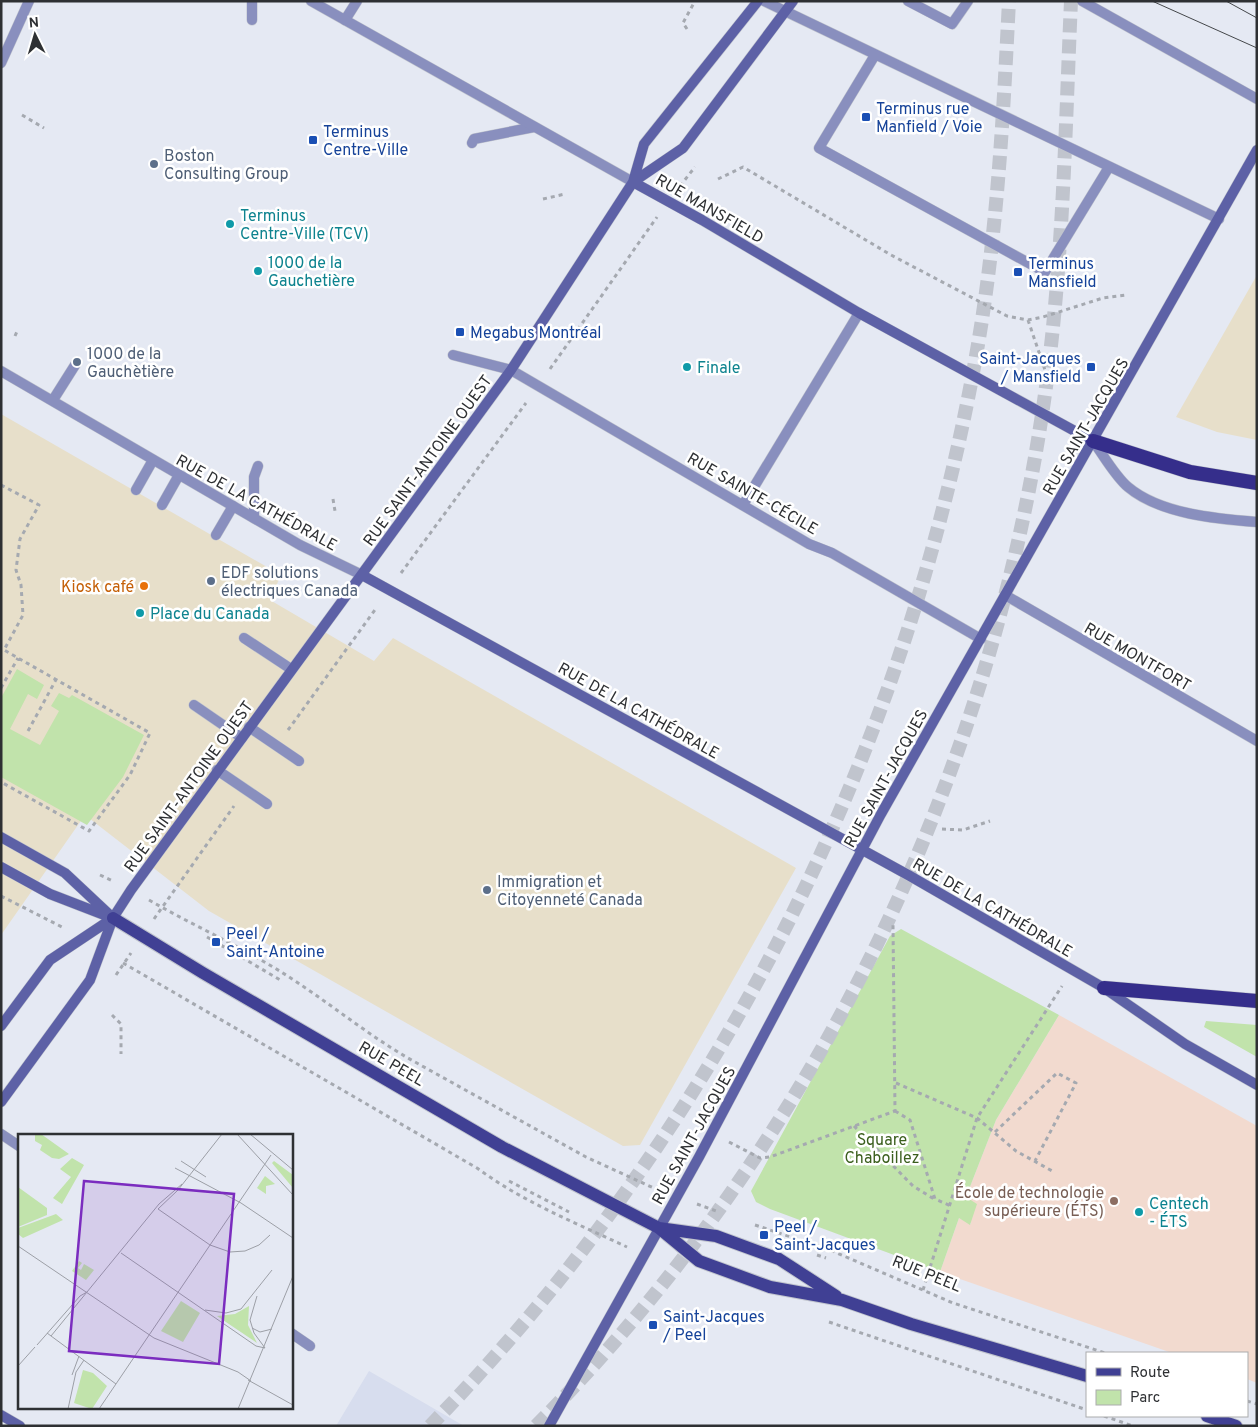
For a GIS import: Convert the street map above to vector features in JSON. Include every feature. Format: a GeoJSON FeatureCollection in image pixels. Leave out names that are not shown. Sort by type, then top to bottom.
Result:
{"type":"FeatureCollection","features":[{"type":"Feature","properties":{"kind":"highway"},"geometry":{"type":"LineString","coordinates":[[1094,441],[1190,472],[1257,483]]}},
{"type":"Feature","properties":{"kind":"highway"},"geometry":{"type":"LineString","coordinates":[[1104,988],[1257,1001]]}},
{"type":"Feature","properties":{"kind":"main road","name":"RUE SAINT-ANTOINE OUEST"},"geometry":{"type":"LineString","coordinates":[[1,1102],[90,980],[112,918],[217,770],[512,370],[633,182],[644,144],[758,1]]}},
{"type":"Feature","properties":{"kind":"main road","name":"RUE SAINT-ANTOINE OUEST"},"geometry":{"type":"LineString","coordinates":[[633,182],[682,148],[793,1]]}},
{"type":"Feature","properties":{"kind":"main road","name":"RUE SAINT-JACQUES"},"geometry":{"type":"LineString","coordinates":[[549,1426],[712,1133],[862,850],[1257,150]]}},
{"type":"Feature","properties":{"kind":"main road","name":"RUE MANSFIELD"},"geometry":{"type":"LineString","coordinates":[[633,182],[702,220],[859,313],[1094,441]]}},
{"type":"Feature","properties":{"kind":"main road","name":"RUE DE LA CATHÉDRALE"},"geometry":{"type":"LineString","coordinates":[[362,575],[862,850],[1104,988],[1185,1044],[1257,1085]]}},
{"type":"Feature","properties":{"kind":"main road","name":"RUE PEEL"},"geometry":{"type":"LineString","coordinates":[[1,838],[65,873],[112,918]]}},
{"type":"Feature","properties":{"kind":"main road","name":"RUE PEEL"},"geometry":{"type":"LineString","coordinates":[[1,867],[50,894],[112,918],[203,973],[502,1146],[659,1228],[699,1261],[770,1287],[842,1300],[911,1324],[1086,1376]]}},
{"type":"Feature","properties":{"kind":"main road","name":"RUE SAINT-ANTOINE OUEST"},"geometry":{"type":"LineString","coordinates":[[1,1026],[50,960],[112,918]]}},
{"type":"Feature","properties":{"kind":"main road","name":"RUE PEEL"},"geometry":{"type":"LineString","coordinates":[[659,1228],[716,1236],[779,1260],[842,1300]]}},
{"type":"Feature","properties":{"kind":"main road"},"geometry":{"type":"LineString","coordinates":[[1,1415],[20,1426]]}},
{"type":"Feature","properties":{"kind":"main road"},"geometry":{"type":"LineString","coordinates":[[1210,1417],[1236,1426]]}},
{"type":"Feature","properties":{"kind":"street"},"geometry":{"type":"LineString","coordinates":[[1,63],[29,1]]}},
{"type":"Feature","properties":{"kind":"street"},"geometry":{"type":"LineString","coordinates":[[252,1],[252,20]]}},
{"type":"Feature","properties":{"kind":"street","name":"RUE MANSFIELD"},"geometry":{"type":"LineString","coordinates":[[311,1],[633,182]]}},
{"type":"Feature","properties":{"kind":"street"},"geometry":{"type":"LineString","coordinates":[[345,20],[357,1]]}},
{"type":"Feature","properties":{"kind":"street"},"geometry":{"type":"LineString","coordinates":[[764,1],[1219,220]]}},
{"type":"Feature","properties":{"kind":"street"},"geometry":{"type":"LineString","coordinates":[[908,1],[952,24],[968,1]]}},
{"type":"Feature","properties":{"kind":"street"},"geometry":{"type":"LineString","coordinates":[[1082,1],[1257,99]]}},
{"type":"Feature","properties":{"kind":"street"},"geometry":{"type":"LineString","coordinates":[[875,54],[819,148],[1045,272],[1109,167]]}},
{"type":"Feature","properties":{"kind":"street"},"geometry":{"type":"LineString","coordinates":[[472,142],[474,139],[534,127]]}},
{"type":"Feature","properties":{"kind":"street"},"geometry":{"type":"LineString","coordinates":[[743,505],[859,313]]}},
{"type":"Feature","properties":{"kind":"street","name":"RUE SAINTE-CÉCILE"},"geometry":{"type":"LineString","coordinates":[[453,355],[512,370],[743,505],[981,639]]}},
{"type":"Feature","properties":{"kind":"street"},"geometry":{"type":"LineString","coordinates":[[53,400],[76,362]]}},
{"type":"Feature","properties":{"kind":"street","name":"RUE DE LA CATHÉDRALE"},"geometry":{"type":"LineString","coordinates":[[1,371],[312,551],[362,575]]}},
{"type":"Feature","properties":{"kind":"street"},"geometry":{"type":"LineString","coordinates":[[1094,441],[1127,487],[1138,494],[1169,508],[1203,516],[1257,522]]}},
{"type":"Feature","properties":{"kind":"street"},"geometry":{"type":"LineString","coordinates":[[136,490],[153,460]]}},
{"type":"Feature","properties":{"kind":"street"},"geometry":{"type":"LineString","coordinates":[[254,518],[254,477],[258,466]]}},
{"type":"Feature","properties":{"kind":"street"},"geometry":{"type":"LineString","coordinates":[[162,505],[179,475]]}},
{"type":"Feature","properties":{"kind":"street"},"geometry":{"type":"LineString","coordinates":[[216,535],[233,506]]}},
{"type":"Feature","properties":{"kind":"street","name":"RUE MONTFORT"},"geometry":{"type":"LineString","coordinates":[[1005,595],[1257,741]]}},
{"type":"Feature","properties":{"kind":"street"},"geometry":{"type":"LineString","coordinates":[[244,638],[291,669]]}},
{"type":"Feature","properties":{"kind":"street"},"geometry":{"type":"LineString","coordinates":[[194,705],[242,738]]}},
{"type":"Feature","properties":{"kind":"street"},"geometry":{"type":"LineString","coordinates":[[249,727],[299,761]]}},
{"type":"Feature","properties":{"kind":"street"},"geometry":{"type":"LineString","coordinates":[[217,770],[268,804]]}},
{"type":"Feature","properties":{"kind":"street"},"geometry":{"type":"LineString","coordinates":[[1,1134],[18,1145]]}},
{"type":"Feature","properties":{"kind":"street"},"geometry":{"type":"LineString","coordinates":[[292,1334],[310,1346]]}},
{"type":"Feature","properties":{"kind":"path"},"geometry":{"type":"LineString","coordinates":[[687,29],[683,23],[695,1]]}},
{"type":"Feature","properties":{"kind":"path"},"geometry":{"type":"LineString","coordinates":[[22,115],[44,128]]}},
{"type":"Feature","properties":{"kind":"path"},"geometry":{"type":"LineString","coordinates":[[718,179],[743,167],[891,255],[1007,316],[1028,320],[1102,298],[1126,295]]}},
{"type":"Feature","properties":{"kind":"path"},"geometry":{"type":"LineString","coordinates":[[543,199],[565,194]]}},
{"type":"Feature","properties":{"kind":"path"},"geometry":{"type":"LineString","coordinates":[[548,372],[639,243]]}},
{"type":"Feature","properties":{"kind":"path"},"geometry":{"type":"LineString","coordinates":[[1028,320],[1045,370]]}},
{"type":"Feature","properties":{"kind":"path"},"geometry":{"type":"LineString","coordinates":[[15,336],[18,329]]}},
{"type":"Feature","properties":{"kind":"path"},"geometry":{"type":"LineString","coordinates":[[419,548],[527,401]]}},
{"type":"Feature","properties":{"kind":"path"},"geometry":{"type":"LineString","coordinates":[[1,485],[39,506],[20,539],[16,570],[21,585],[23,616],[4,650],[57,678],[150,733],[130,774],[89,831],[1,782]]}},
{"type":"Feature","properties":{"kind":"path"},"geometry":{"type":"LineString","coordinates":[[333,499],[336,511]]}},
{"type":"Feature","properties":{"kind":"path"},"geometry":{"type":"LineString","coordinates":[[1,688],[18,658]]}},
{"type":"Feature","properties":{"kind":"path"},"geometry":{"type":"LineString","coordinates":[[28,731],[57,678]]}},
{"type":"Feature","properties":{"kind":"path"},"geometry":{"type":"LineString","coordinates":[[942,829],[963,830],[990,821]]}},
{"type":"Feature","properties":{"kind":"path"},"geometry":{"type":"LineString","coordinates":[[1,896],[25,909]]}},
{"type":"Feature","properties":{"kind":"path","name":"RUE PEEL"},"geometry":{"type":"LineString","coordinates":[[186,921],[210,931],[285,975],[390,1048],[586,1157]]}},
{"type":"Feature","properties":{"kind":"path"},"geometry":{"type":"LineString","coordinates":[[893,925],[895,1110]]}},
{"type":"Feature","properties":{"kind":"path"},"geometry":{"type":"LineString","coordinates":[[207,937],[282,981]]}},
{"type":"Feature","properties":{"kind":"path"},"geometry":{"type":"LineString","coordinates":[[152,980],[477,1168],[495,1181],[565,1220],[594,1233]]}},
{"type":"Feature","properties":{"kind":"path"},"geometry":{"type":"LineString","coordinates":[[923,1290],[951,1206],[977,1118],[1051,1003]]}},
{"type":"Feature","properties":{"kind":"path"},"geometry":{"type":"LineString","coordinates":[[112,1015],[122,1024],[121,1054]]}},
{"type":"Feature","properties":{"kind":"path"},"geometry":{"type":"LineString","coordinates":[[995,1132],[1057,1073],[1076,1083],[1035,1161]]}},
{"type":"Feature","properties":{"kind":"path"},"geometry":{"type":"LineString","coordinates":[[896,1083],[977,1118],[1016,1151],[1054,1172]]}},
{"type":"Feature","properties":{"kind":"path"},"geometry":{"type":"LineString","coordinates":[[712,1133],[760,1158],[770,1157],[895,1110]]}},
{"type":"Feature","properties":{"kind":"path"},"geometry":{"type":"LineString","coordinates":[[895,1110],[910,1120],[935,1199]]}},
{"type":"Feature","properties":{"kind":"path"},"geometry":{"type":"LineString","coordinates":[[854,1126],[913,1186],[951,1206]]}},
{"type":"Feature","properties":{"kind":"path"},"geometry":{"type":"LineString","coordinates":[[509,1181],[569,1212]]}},
{"type":"Feature","properties":{"kind":"path","name":"RUE PEEL"},"geometry":{"type":"LineString","coordinates":[[748,1222],[830,1250],[954,1302],[1101,1352]]}},
{"type":"Feature","properties":{"kind":"path"},"geometry":{"type":"LineString","coordinates":[[825,1321],[1086,1410]]}},
{"type":"Feature","properties":{"kind":"path"},"geometry":{"type":"LineString","coordinates":[[1107,1417],[1133,1426]]}},
{"type":"Feature","properties":{"kind":"shaded area"},"geometry":{"type":"Polygon","coordinates":[[[1257,275],[1257,440],[1217,432],[1176,417],[1257,275]]]}},
{"type":"Feature","properties":{"kind":"shaded area"},"geometry":{"type":"Polygon","coordinates":[[[1,414],[281,575],[270,600],[374,661],[393,638],[796,868],[640,1145],[623,1146],[209,911],[85,815],[1,935],[1,414]]]}},
{"type":"Feature","properties":{"kind":"shaded area","name":"École de technologie supérieure (ÉTS)"},"geometry":{"type":"Polygon","coordinates":[[[1059,1015],[1257,1126],[1257,1383],[1248,1379],[1248,1352],[1169,1352],[940,1272],[959,1218],[971,1224],[966,1197],[996,1120],[1059,1015]]]}},
{"type":"Feature","properties":{"kind":"shaded area"},"geometry":{"type":"Polygon","coordinates":[[[369,1371],[464,1426],[336,1426],[369,1371]]]}},
{"type":"Feature","properties":{"kind":"green space"},"geometry":{"type":"Polygon","coordinates":[[[17,669],[44,685],[37,699],[28,694],[10,729],[40,745],[59,711],[51,706],[59,693],[69,698],[72,695],[144,735],[123,777],[87,825],[1,777],[1,698],[17,669]]]}},
{"type":"Feature","properties":{"kind":"green space","name":"Square Chaboillez"},"geometry":{"type":"Polygon","coordinates":[[[901,929],[1059,1015],[996,1120],[966,1197],[977,1204],[970,1225],[959,1218],[940,1272],[770,1209],[756,1202],[751,1191],[890,936],[901,929]]]}},
{"type":"Feature","properties":{"kind":"green space"},"geometry":{"type":"Polygon","coordinates":[[[1206,1021],[1257,1025],[1257,1057],[1204,1027],[1206,1021]]]}},
{"type":"Feature","properties":{"kind":"tunnel"},"geometry":{"type":"LineString","coordinates":[[430,1426],[532,1313],[626,1192],[709,1065],[783,932],[847,794],[901,651],[944,505],[976,356],[994,223],[1009,1]]}},
{"type":"Feature","properties":{"kind":"tunnel"},"geometry":{"type":"LineString","coordinates":[[536,1426],[634,1319],[723,1204],[803,1082],[872,954],[931,821],[980,684],[1018,544],[1044,401],[1059,252],[1071,1]]}},
{"type":"Feature","properties":{"kind":"tram line"},"geometry":{"type":"LineString","coordinates":[[1152,1],[1257,48]]}},
{"type":"Feature","properties":{"kind":"tram line"},"geometry":{"type":"LineString","coordinates":[[1226,1],[1257,18]]}},
{"type":"Feature","properties":{"kind":"place","name":"Terminus rue Manfield / Voie"},"geometry":{"type":"Point","coordinates":[866,117]}},
{"type":"Feature","properties":{"kind":"place","name":"Terminus Centre-Ville"},"geometry":{"type":"Point","coordinates":[313,140]}},
{"type":"Feature","properties":{"kind":"place","name":"Boston Consulting Group"},"geometry":{"type":"Point","coordinates":[154,164]}},
{"type":"Feature","properties":{"kind":"place","name":"Terminus Centre-Ville (TCV)"},"geometry":{"type":"Point","coordinates":[230,224]}},
{"type":"Feature","properties":{"kind":"place","name":"1000 de la Gauchetière"},"geometry":{"type":"Point","coordinates":[258,271]}},
{"type":"Feature","properties":{"kind":"place","name":"Terminus Mansfield"},"geometry":{"type":"Point","coordinates":[1018,272]}},
{"type":"Feature","properties":{"kind":"place","name":"Megabus Montréal"},"geometry":{"type":"Point","coordinates":[460,332]}},
{"type":"Feature","properties":{"kind":"place","name":"1000 de la Gauchètière"},"geometry":{"type":"Point","coordinates":[77,362]}},
{"type":"Feature","properties":{"kind":"place","name":"Finale"},"geometry":{"type":"Point","coordinates":[687,367]}},
{"type":"Feature","properties":{"kind":"place","name":"Saint-Jacques / Mansfield"},"geometry":{"type":"Point","coordinates":[1091,367]}},
{"type":"Feature","properties":{"kind":"place","name":"EDF solutions électriques Canada"},"geometry":{"type":"Point","coordinates":[211,581]}},
{"type":"Feature","properties":{"kind":"place","name":"Kiosk café"},"geometry":{"type":"Point","coordinates":[144,586]}},
{"type":"Feature","properties":{"kind":"place","name":"Place du Canada"},"geometry":{"type":"Point","coordinates":[140,613]}},
{"type":"Feature","properties":{"kind":"place","name":"Immigration et Citoyenneté Canada"},"geometry":{"type":"Point","coordinates":[487,890]}},
{"type":"Feature","properties":{"kind":"place","name":"Peel / Saint-Antoine"},"geometry":{"type":"Point","coordinates":[216,942]}},
{"type":"Feature","properties":{"kind":"place","name":"École de technologie supérieure (ÉTS)"},"geometry":{"type":"Point","coordinates":[1114,1201]}},
{"type":"Feature","properties":{"kind":"place","name":"Centech - ÉTS"},"geometry":{"type":"Point","coordinates":[1139,1212]}},
{"type":"Feature","properties":{"kind":"place","name":"Peel / Saint-Jacques"},"geometry":{"type":"Point","coordinates":[764,1235]}},
{"type":"Feature","properties":{"kind":"place","name":"Saint-Jacques / Peel"},"geometry":{"type":"Point","coordinates":[653,1325]}}]}
